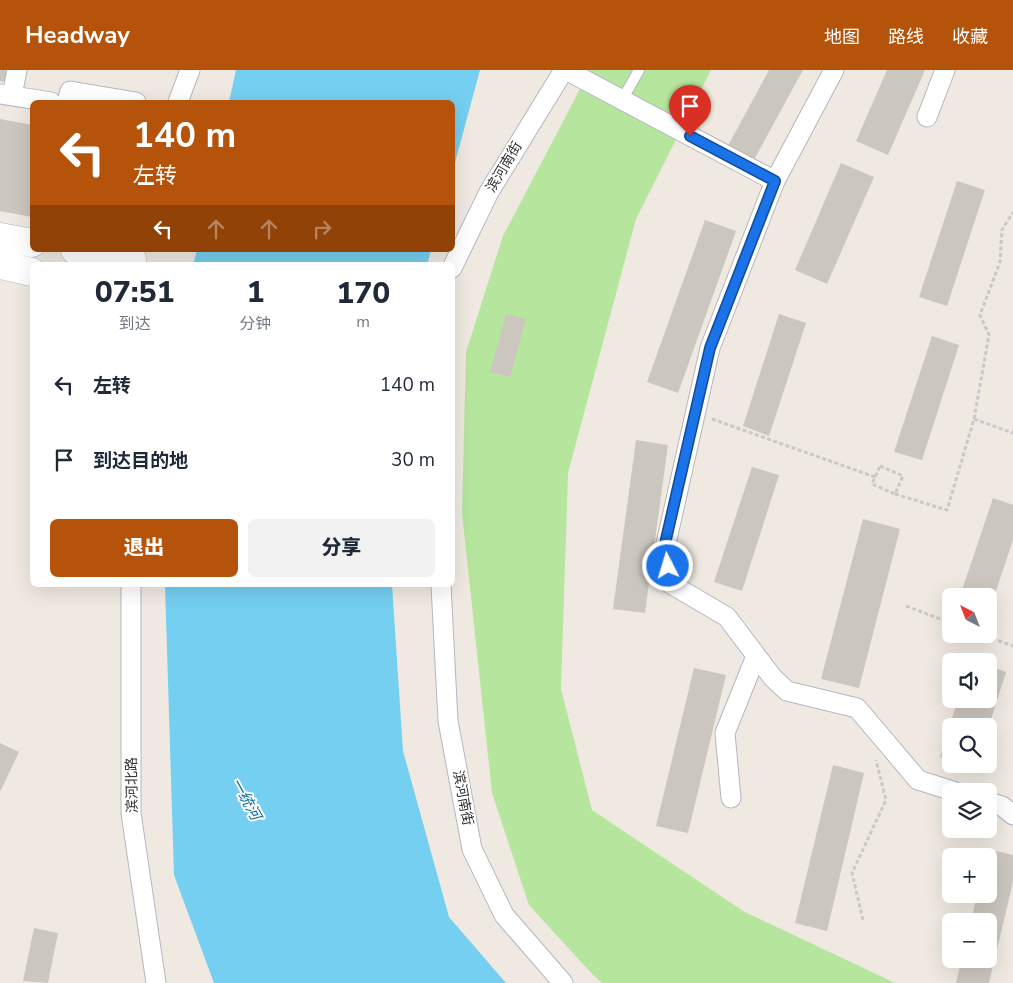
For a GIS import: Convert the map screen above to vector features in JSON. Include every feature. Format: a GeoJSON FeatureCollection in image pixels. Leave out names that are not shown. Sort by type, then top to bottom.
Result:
{"type":"FeatureCollection","features":[{"type":"Feature","properties":{"kind":"street"},"geometry":{"type":"LineString","coordinates":[[17,70],[6,95],[38,100]]}},
{"type":"Feature","properties":{"kind":"street"},"geometry":{"type":"LineString","coordinates":[[179,100],[190,70]]}},
{"type":"Feature","properties":{"kind":"street"},"geometry":{"type":"LineString","coordinates":[[565,70],[775,181]]}},
{"type":"Feature","properties":{"kind":"street","name":"滨河南街"},"geometry":{"type":"LineString","coordinates":[[455,262],[488,192],[565,70]]}},
{"type":"Feature","properties":{"kind":"street"},"geometry":{"type":"LineString","coordinates":[[834,70],[775,181],[710,348],[664,548],[672,584],[727,617],[773,678],[787,691],[857,708],[918,780],[942,788]]}},
{"type":"Feature","properties":{"kind":"street"},"geometry":{"type":"LineString","coordinates":[[927,116],[946,70]]}},
{"type":"Feature","properties":{"kind":"street"},"geometry":{"type":"LineString","coordinates":[[68,100],[70,91],[124,100]]}},
{"type":"Feature","properties":{"kind":"street"},"geometry":{"type":"LineString","coordinates":[[0,237],[30,243]]}},
{"type":"Feature","properties":{"kind":"street"},"geometry":{"type":"LineString","coordinates":[[89,252],[132,258]]}},
{"type":"Feature","properties":{"kind":"street"},"geometry":{"type":"LineString","coordinates":[[0,266],[30,272]]}},
{"type":"Feature","properties":{"kind":"street","name":"滨河北路"},"geometry":{"type":"LineString","coordinates":[[131,587],[131,813],[156,983]]}},
{"type":"Feature","properties":{"kind":"street","name":"滨河南街"},"geometry":{"type":"LineString","coordinates":[[440,587],[448,721],[472,849],[504,916],[563,983]]}},
{"type":"Feature","properties":{"kind":"street"},"geometry":{"type":"LineString","coordinates":[[732,798],[725,733],[756,656]]}},
{"type":"Feature","properties":{"kind":"street"},"geometry":{"type":"LineString","coordinates":[[997,804],[1013,815]]}},
{"type":"Feature","properties":{"kind":"lane"},"geometry":{"type":"LineString","coordinates":[[622,100],[639,70]]}},
{"type":"Feature","properties":{"kind":"path"},"geometry":{"type":"LineString","coordinates":[[895,494],[903,476],[880,466],[872,484],[895,494],[947,510],[974,419],[989,335],[980,315],[1000,262],[1002,230],[1013,212]]}},
{"type":"Feature","properties":{"kind":"path"},"geometry":{"type":"LineString","coordinates":[[695,412],[874,478]]}},
{"type":"Feature","properties":{"kind":"path"},"geometry":{"type":"LineString","coordinates":[[974,419],[1013,433]]}},
{"type":"Feature","properties":{"kind":"path"},"geometry":{"type":"LineString","coordinates":[[906,606],[942,620]]}},
{"type":"Feature","properties":{"kind":"path"},"geometry":{"type":"LineString","coordinates":[[998,641],[1013,646]]}},
{"type":"Feature","properties":{"kind":"path"},"geometry":{"type":"LineString","coordinates":[[863,920],[852,873],[886,800],[874,754],[884,740]]}},
{"type":"Feature","properties":{"kind":"green space"},"geometry":{"type":"Polygon","coordinates":[[[590,70],[711,70],[636,219],[568,473],[561,689],[592,810],[743,911],[895,983],[602,983],[529,905],[492,793],[462,513],[466,352],[503,236],[590,70]]]}},
{"type":"Feature","properties":{"kind":"water"},"geometry":{"type":"Polygon","coordinates":[[[236,70],[480,70],[455,163],[455,100],[229,100],[236,70]]]}},
{"type":"Feature","properties":{"kind":"water"},"geometry":{"type":"Polygon","coordinates":[[[196,252],[430,252],[428,262],[194,262],[196,252]]]}},
{"type":"Feature","properties":{"kind":"water","name":"一统河"},"geometry":{"type":"Polygon","coordinates":[[[165,587],[392,587],[403,751],[449,917],[506,983],[214,983],[174,875],[165,587]]]}},
{"type":"Feature","properties":{"kind":"building"},"geometry":{"type":"Polygon","coordinates":[[[0,70],[10,70],[8,82],[0,81],[0,70]]]}},
{"type":"Feature","properties":{"kind":"building"},"geometry":{"type":"Polygon","coordinates":[[[769,70],[803,70],[750,167],[724,153],[769,70]]]}},
{"type":"Feature","properties":{"kind":"building"},"geometry":{"type":"Polygon","coordinates":[[[887,70],[925,70],[888,155],[856,141],[887,70]]]}},
{"type":"Feature","properties":{"kind":"building"},"geometry":{"type":"Polygon","coordinates":[[[0,119],[30,125],[30,217],[0,211],[0,119]]]}},
{"type":"Feature","properties":{"kind":"building"},"geometry":{"type":"Polygon","coordinates":[[[841,163],[874,177],[827,284],[795,270],[841,163]]]}},
{"type":"Feature","properties":{"kind":"building"},"geometry":{"type":"Polygon","coordinates":[[[957,181],[985,190],[947,306],[919,297],[957,181]]]}},
{"type":"Feature","properties":{"kind":"building"},"geometry":{"type":"Polygon","coordinates":[[[705,220],[736,231],[678,393],[647,382],[705,220]]]}},
{"type":"Feature","properties":{"kind":"building"},"geometry":{"type":"Polygon","coordinates":[[[506,314],[526,319],[510,377],[490,372],[506,314]]]}},
{"type":"Feature","properties":{"kind":"building"},"geometry":{"type":"Polygon","coordinates":[[[779,314],[806,323],[769,436],[743,426],[779,314]]]}},
{"type":"Feature","properties":{"kind":"building"},"geometry":{"type":"Polygon","coordinates":[[[932,336],[959,345],[922,460],[894,452],[932,336]]]}},
{"type":"Feature","properties":{"kind":"building"},"geometry":{"type":"Polygon","coordinates":[[[636,440],[668,445],[645,613],[613,609],[636,440]]]}},
{"type":"Feature","properties":{"kind":"building"},"geometry":{"type":"Polygon","coordinates":[[[752,467],[779,475],[742,591],[714,582],[752,467]]]}},
{"type":"Feature","properties":{"kind":"building"},"geometry":{"type":"Polygon","coordinates":[[[993,498],[1013,505],[1013,540],[997,588],[963,588],[993,498]]]}},
{"type":"Feature","properties":{"kind":"building"},"geometry":{"type":"Polygon","coordinates":[[[863,519],[900,529],[859,688],[821,679],[863,519]]]}},
{"type":"Feature","properties":{"kind":"building"},"geometry":{"type":"Polygon","coordinates":[[[694,668],[726,675],[688,833],[656,826],[694,668]]]}},
{"type":"Feature","properties":{"kind":"building"},"geometry":{"type":"Polygon","coordinates":[[[997,669],[1006,672],[997,701],[997,669]]]}},
{"type":"Feature","properties":{"kind":"building"},"geometry":{"type":"Polygon","coordinates":[[[955,708],[995,708],[992,718],[952,718],[955,708]]]}},
{"type":"Feature","properties":{"kind":"building"},"geometry":{"type":"Polygon","coordinates":[[[0,743],[19,752],[0,792],[0,743]]]}},
{"type":"Feature","properties":{"kind":"building"},"geometry":{"type":"Polygon","coordinates":[[[833,765],[864,773],[827,931],[795,923],[833,765]]]}},
{"type":"Feature","properties":{"kind":"building"},"geometry":{"type":"Polygon","coordinates":[[[997,851],[1013,855],[1013,882],[997,949],[997,913],[973,913],[975,903],[997,903],[997,851]]]}},
{"type":"Feature","properties":{"kind":"building"},"geometry":{"type":"Polygon","coordinates":[[[34,928],[58,933],[48,983],[23,981],[34,928]]]}},
{"type":"Feature","properties":{"kind":"building"},"geometry":{"type":"Polygon","coordinates":[[[960,968],[993,968],[989,983],[956,983],[960,968]]]}},
{"type":"Feature","properties":{"kind":"route"},"geometry":{"type":"LineString","coordinates":[[668,566],[664,548],[710,348],[775,181],[690,136]]}}]}
